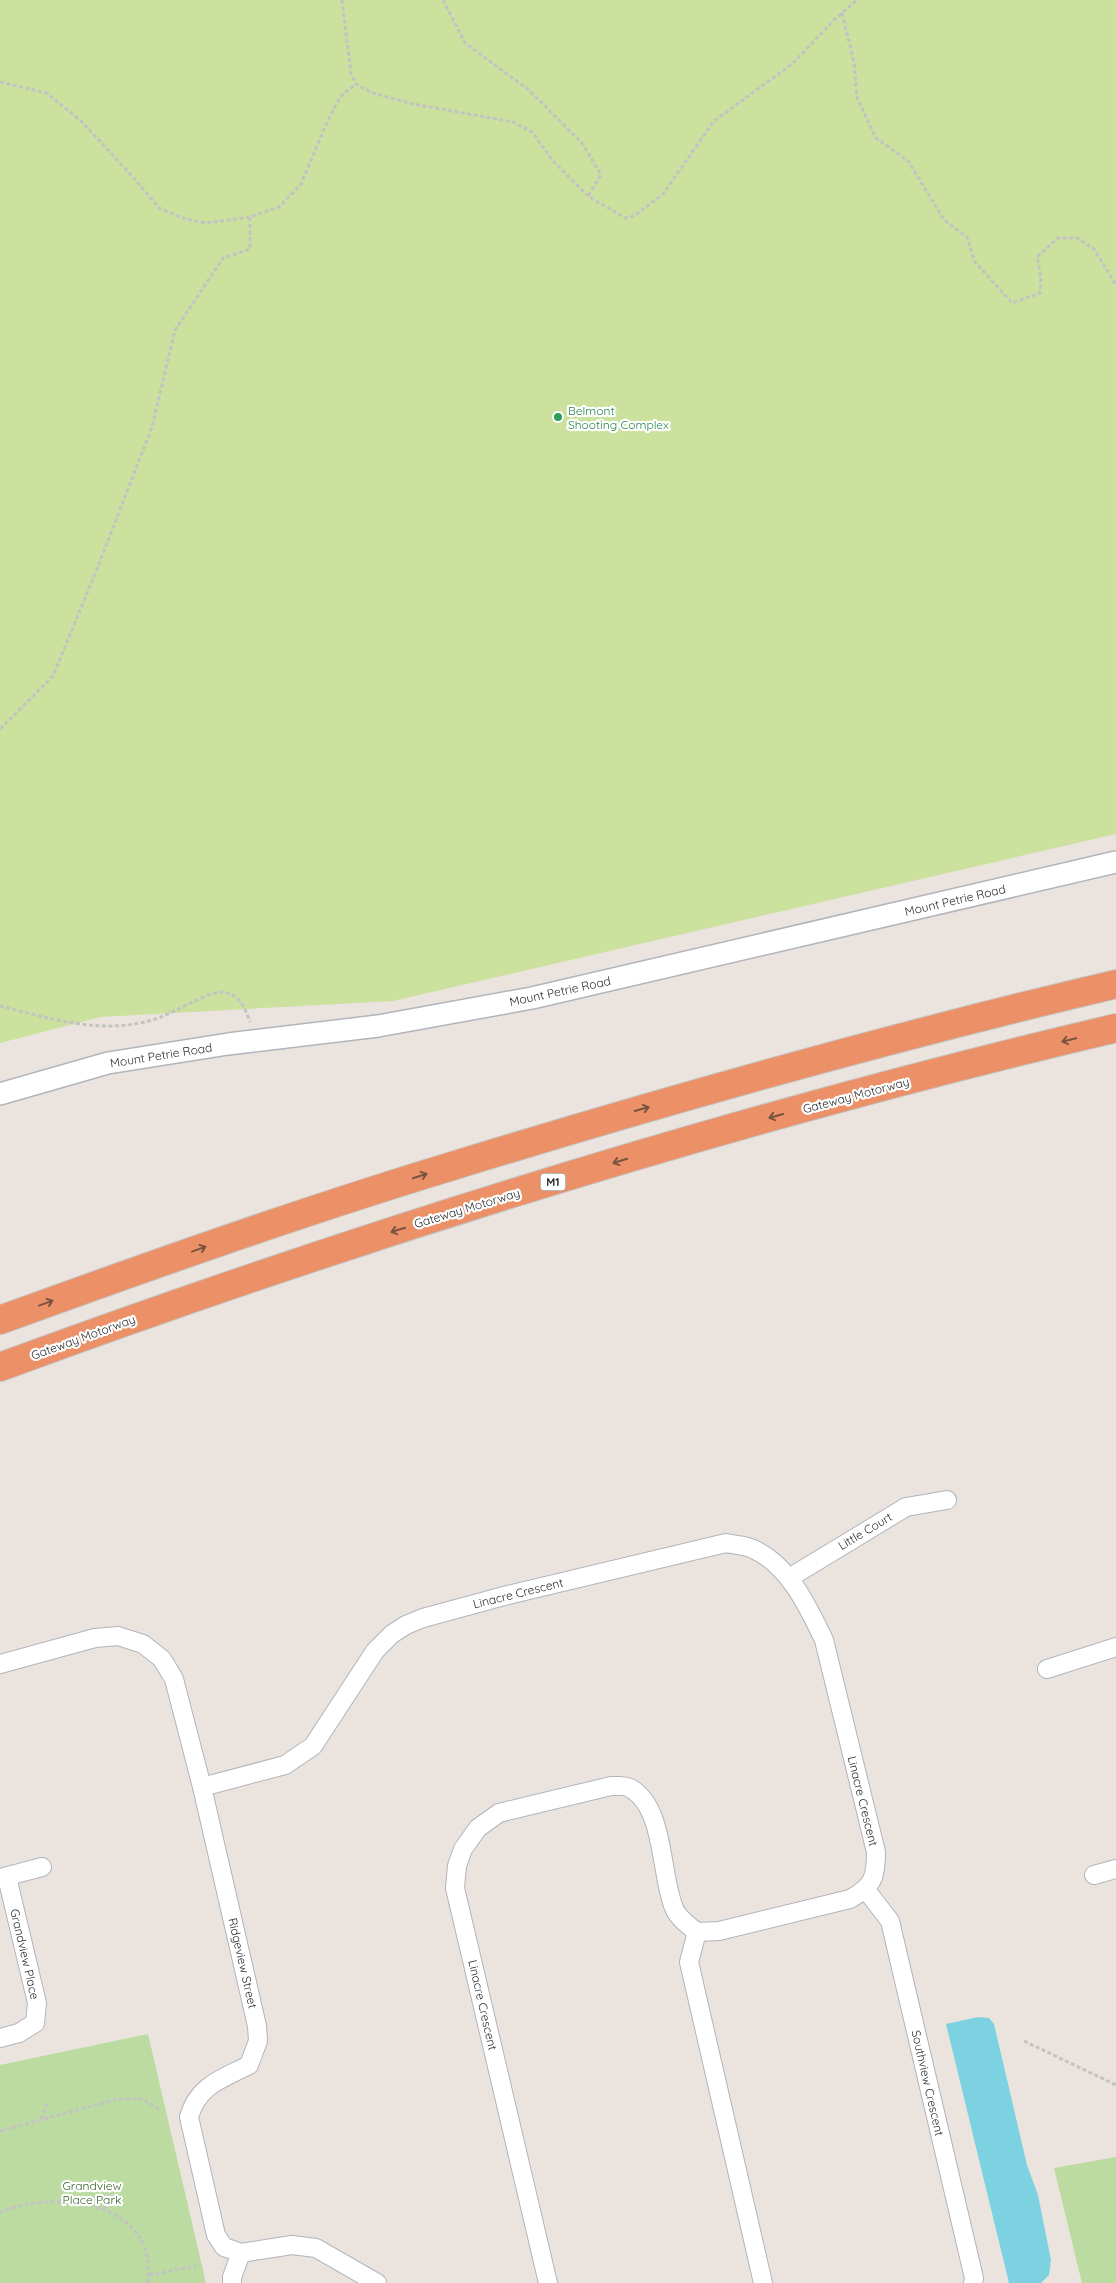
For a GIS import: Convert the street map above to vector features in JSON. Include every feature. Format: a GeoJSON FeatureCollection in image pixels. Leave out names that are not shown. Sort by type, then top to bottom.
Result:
{"type":"FeatureCollection","features":[{"type":"Feature","properties":{"kind":"highway"},"geometry":{"type":"LineString","coordinates":[[0,1320],[223,1240],[447,1168],[612,1118],[929,1030],[1116,984]]}},
{"type":"Feature","properties":{"kind":"highway","name":"Gateway Motorway"},"geometry":{"type":"LineString","coordinates":[[0,1367],[325,1253],[644,1153],[807,1107],[1116,1028]]}},
{"type":"Feature","properties":{"kind":"street","name":"Mount Petrie Road"},"geometry":{"type":"LineString","coordinates":[[0,1094],[108,1063],[256,1041],[378,1026],[532,998],[1116,862]]}},
{"type":"Feature","properties":{"kind":"street","name":"Little Court"},"geometry":{"type":"LineString","coordinates":[[789,1578],[906,1507],[947,1500]]}},
{"type":"Feature","properties":{"kind":"street","name":"Linacre Crescent"},"geometry":{"type":"LineString","coordinates":[[202,1787],[285,1765],[313,1746],[376,1651],[392,1634],[406,1625],[423,1618],[508,1595],[726,1543],[752,1549],[776,1565],[789,1578],[808,1608],[824,1640],[876,1852],[876,1873],[866,1890]]}},
{"type":"Feature","properties":{"kind":"street","name":"Ridgeview Street"},"geometry":{"type":"LineString","coordinates":[[0,1664],[95,1638],[118,1636],[142,1644],[162,1659],[174,1679],[202,1787],[258,2026],[258,2041],[249,2064],[203,2090],[193,2102],[189,2117],[216,2235],[224,2247],[241,2253]]}},
{"type":"Feature","properties":{"kind":"street"},"geometry":{"type":"LineString","coordinates":[[1047,1669],[1116,1647]]}},
{"type":"Feature","properties":{"kind":"street","name":"Linacre Crescent"},"geometry":{"type":"LineString","coordinates":[[548,2283],[455,1888],[457,1866],[463,1849],[478,1828],[500,1813],[611,1786],[629,1786],[643,1798],[652,1815],[674,1908],[686,1924],[698,1932]]}},
{"type":"Feature","properties":{"kind":"street","name":"Grandview Place"},"geometry":{"type":"LineString","coordinates":[[0,2038],[19,2033],[35,2023],[37,2003],[3,1877],[42,1867]]}},
{"type":"Feature","properties":{"kind":"street"},"geometry":{"type":"LineString","coordinates":[[1094,1875],[1116,1870]]}},
{"type":"Feature","properties":{"kind":"street"},"geometry":{"type":"LineString","coordinates":[[763,2283],[690,1962],[698,1932],[719,1930],[850,1899],[866,1890]]}},
{"type":"Feature","properties":{"kind":"street","name":"Southview Crescent"},"geometry":{"type":"LineString","coordinates":[[866,1890],[890,1921],[974,2283]]}},
{"type":"Feature","properties":{"kind":"street"},"geometry":{"type":"LineString","coordinates":[[232,2283],[241,2253],[292,2245],[316,2248],[377,2283]]}},
{"type":"Feature","properties":{"kind":"path"},"geometry":{"type":"LineString","coordinates":[[342,0],[351,74],[356,84],[373,93],[413,104],[513,122],[532,132],[553,161],[588,196],[624,218],[634,216],[664,194],[714,121],[792,64],[857,0]]}},
{"type":"Feature","properties":{"kind":"path"},"geometry":{"type":"LineString","coordinates":[[443,0],[465,43],[528,90],[582,143],[601,174],[588,196]]}},
{"type":"Feature","properties":{"kind":"path"},"geometry":{"type":"LineString","coordinates":[[842,13],[854,62],[857,98],[876,138],[908,160],[944,220],[967,236],[974,262],[1012,303],[1040,292],[1041,277],[1036,257],[1058,238],[1077,238],[1094,250],[1116,285]]}},
{"type":"Feature","properties":{"kind":"path"},"geometry":{"type":"LineString","coordinates":[[0,82],[46,93],[81,121],[132,176],[158,208],[182,218],[206,222],[250,217],[279,207],[301,184],[341,96],[356,84]]}},
{"type":"Feature","properties":{"kind":"path"},"geometry":{"type":"LineString","coordinates":[[0,729],[52,676],[97,569],[152,426],[175,330],[223,258],[250,249],[250,217]]}},
{"type":"Feature","properties":{"kind":"path"},"geometry":{"type":"LineString","coordinates":[[0,1006],[58,1021],[97,1027],[117,1026],[159,1018],[219,992],[234,995],[245,1008],[256,1041]]}},
{"type":"Feature","properties":{"kind":"path"},"geometry":{"type":"LineString","coordinates":[[1024,2042],[1116,2086]]}},
{"type":"Feature","properties":{"kind":"path"},"geometry":{"type":"LineString","coordinates":[[0,2132],[117,2099],[143,2099],[160,2110]]}},
{"type":"Feature","properties":{"kind":"path"},"geometry":{"type":"LineString","coordinates":[[41,2120],[47,2104]]}},
{"type":"Feature","properties":{"kind":"path"},"geometry":{"type":"LineString","coordinates":[[104,2210],[111,2193]]}},
{"type":"Feature","properties":{"kind":"path"},"geometry":{"type":"LineString","coordinates":[[0,2212],[20,2206],[45,2202],[78,2203],[104,2210],[116,2216],[136,2232],[145,2247],[149,2275],[148,2283]]}},
{"type":"Feature","properties":{"kind":"path"},"geometry":{"type":"LineString","coordinates":[[149,2275],[196,2266]]}},
{"type":"Feature","properties":{"kind":"green space","name":"Belmont Shooting Complex"},"geometry":{"type":"Polygon","coordinates":[[[0,0],[1116,0],[1116,834],[393,1001],[101,1017],[0,1043],[0,0]]]}},
{"type":"Feature","properties":{"kind":"green space","name":"Grandview Place Park"},"geometry":{"type":"Polygon","coordinates":[[[148,2034],[206,2283],[0,2283],[0,2065],[148,2034]]]}},
{"type":"Feature","properties":{"kind":"green space"},"geometry":{"type":"Polygon","coordinates":[[[1116,2157],[1116,2283],[1082,2283],[1054,2168],[1116,2157]]]}},
{"type":"Feature","properties":{"kind":"water"},"geometry":{"type":"Polygon","coordinates":[[[978,2017],[989,2018],[994,2024],[1027,2165],[1038,2195],[1051,2260],[1049,2275],[1041,2283],[1009,2283],[946,2024],[978,2017]]]}},
{"type":"Feature","properties":{"kind":"place","name":"Belmont Shooting Complex"},"geometry":{"type":"Point","coordinates":[558,417]}}]}
